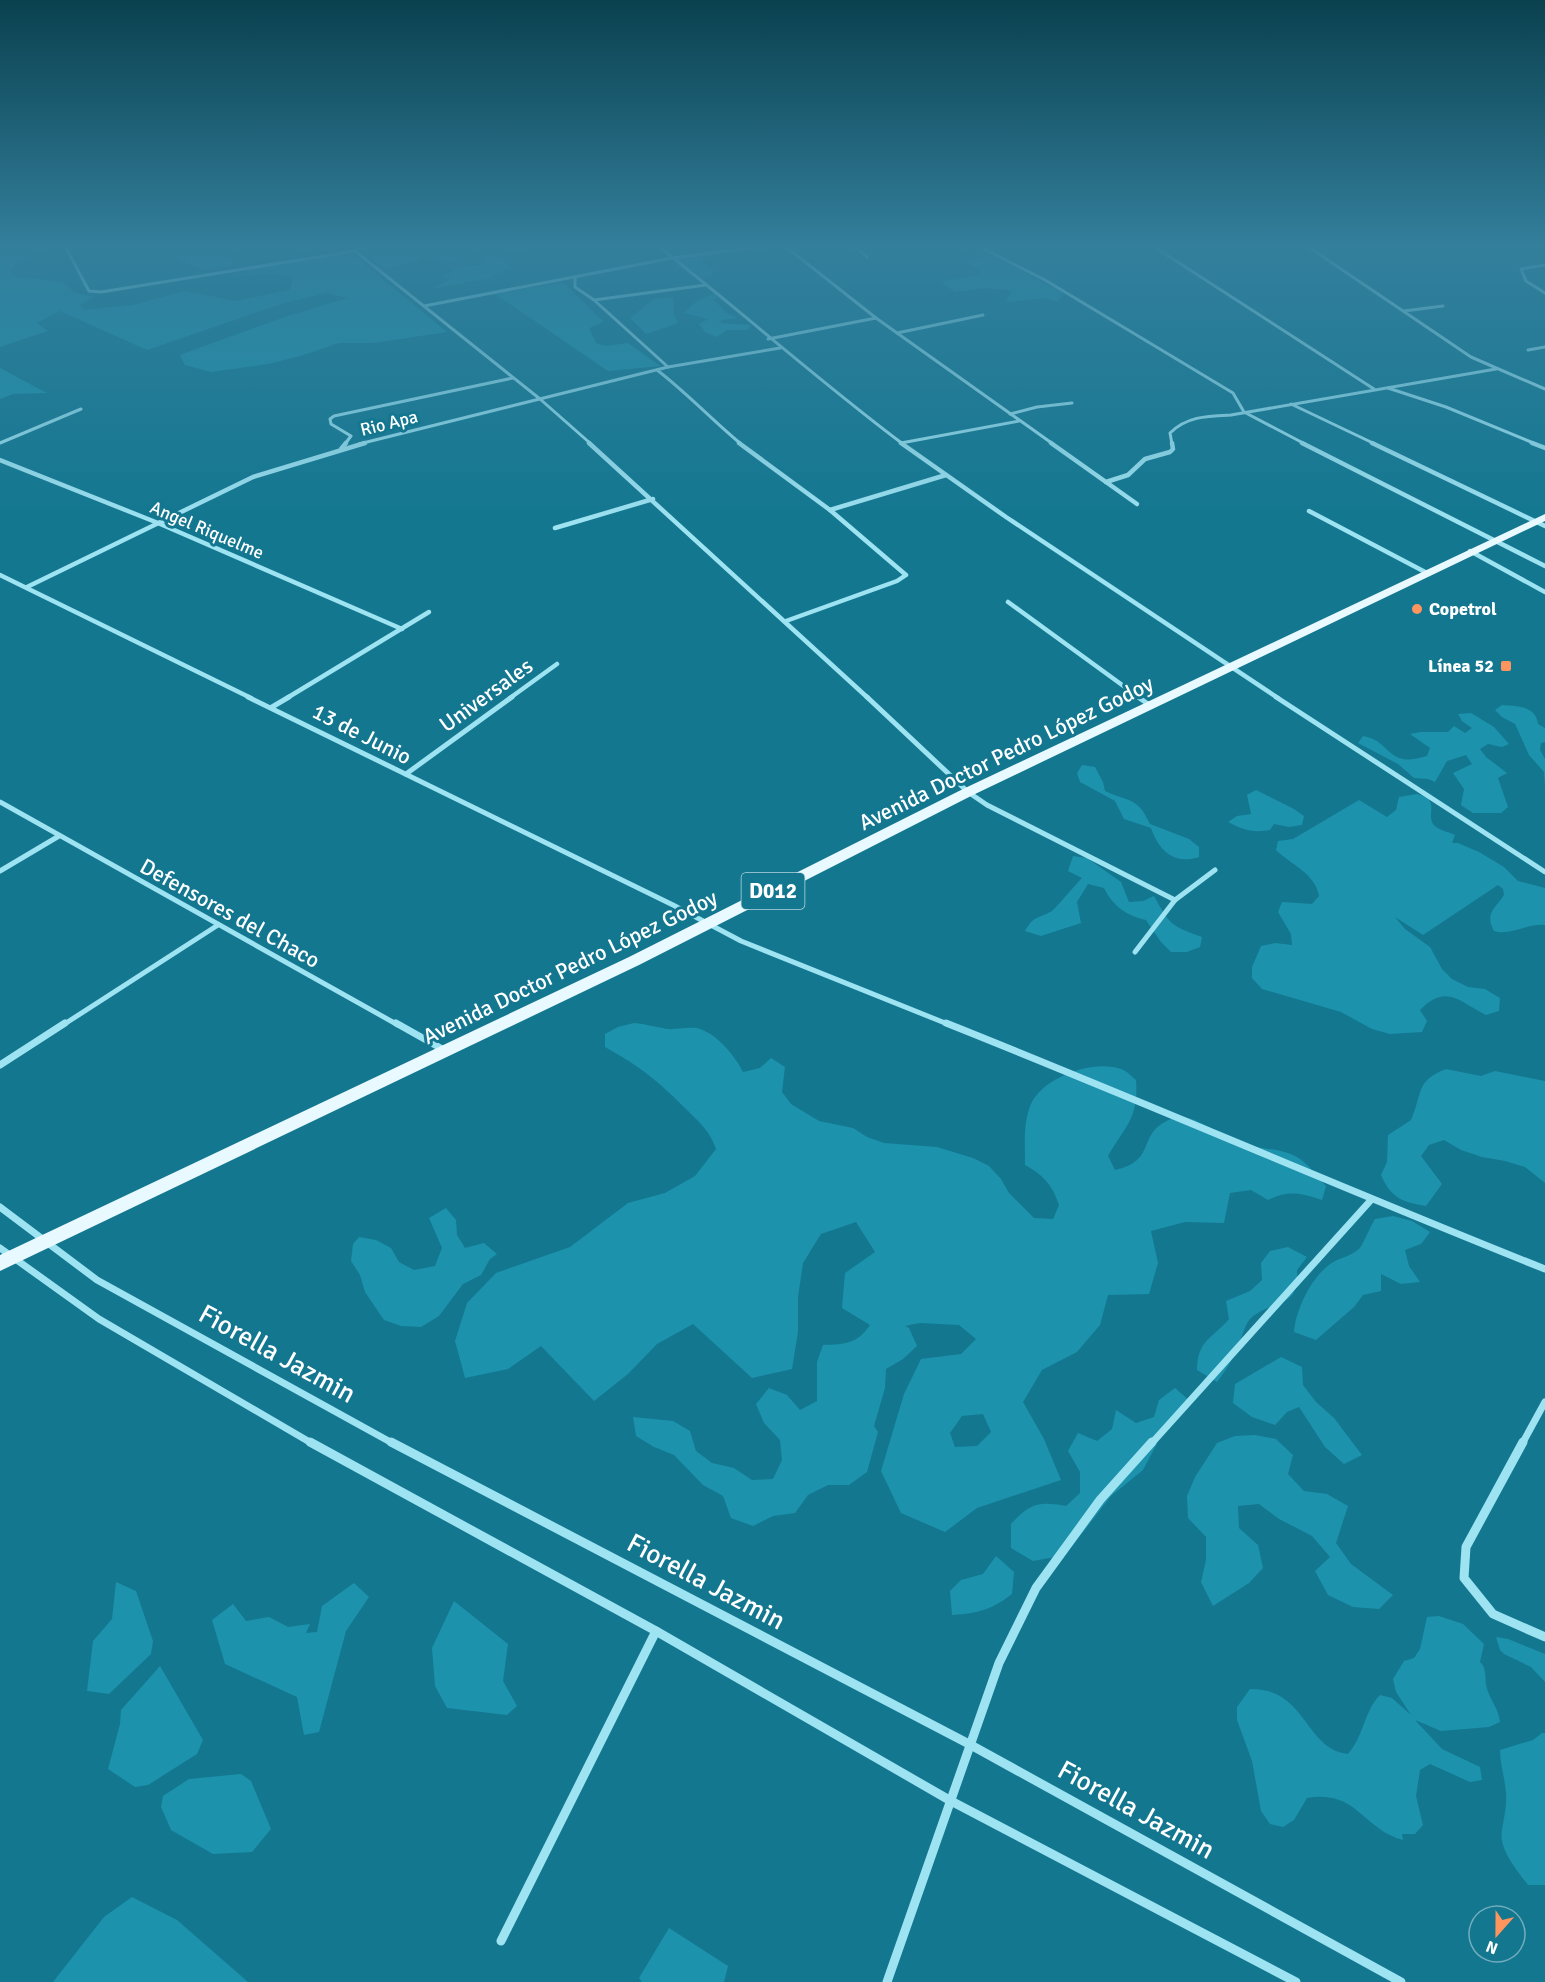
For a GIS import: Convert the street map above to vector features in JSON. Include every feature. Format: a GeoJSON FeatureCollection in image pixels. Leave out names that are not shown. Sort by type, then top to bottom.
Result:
{"type":"FeatureCollection","features":[{"type":"Feature","properties":{"kind":"main road","name":"Avenida Doctor Pedro López Godoy"},"geometry":{"type":"LineString","coordinates":[[4,1256],[46,1241],[708,924],[968,792],[1232,668],[1470,551],[1542,521]]}},
{"type":"Feature","properties":{"kind":"street"},"geometry":{"type":"LineString","coordinates":[[464,338],[540,399],[653,499],[968,792],[987,805],[1175,900]]}},
{"type":"Feature","properties":{"kind":"street"},"geometry":{"type":"LineString","coordinates":[[637,338],[668,367]]}},
{"type":"Feature","properties":{"kind":"street"},"geometry":{"type":"LineString","coordinates":[[905,338],[1137,504]]}},
{"type":"Feature","properties":{"kind":"street"},"geometry":{"type":"LineString","coordinates":[[1142,338],[1233,393],[1244,412],[1545,566]]}},
{"type":"Feature","properties":{"kind":"street"},"geometry":{"type":"LineString","coordinates":[[1296,338],[1375,390]]}},
{"type":"Feature","properties":{"kind":"street"},"geometry":{"type":"LineString","coordinates":[[1444,338],[1471,357],[1545,389]]}},
{"type":"Feature","properties":{"kind":"street"},"geometry":{"type":"LineString","coordinates":[[768,339],[901,443],[946,474],[1232,668],[1545,872]]}},
{"type":"Feature","properties":{"kind":"street"},"geometry":{"type":"LineString","coordinates":[[1528,350],[1545,347]]}},
{"type":"Feature","properties":{"kind":"street","name":"Rio Apa"},"geometry":{"type":"LineString","coordinates":[[27,587],[253,477],[340,449],[668,367],[780,348]]}},
{"type":"Feature","properties":{"kind":"street"},"geometry":{"type":"LineString","coordinates":[[1106,482],[1128,475],[1145,459],[1170,452],[1173,449],[1170,433],[1176,425],[1188,419],[1244,412],[1496,369]]}},
{"type":"Feature","properties":{"kind":"street"},"geometry":{"type":"LineString","coordinates":[[657,370],[693,398],[704,412],[741,444],[830,510],[906,575],[897,581],[786,621]]}},
{"type":"Feature","properties":{"kind":"street"},"geometry":{"type":"LineString","coordinates":[[340,449],[351,436],[331,424],[330,419],[334,416],[513,378]]}},
{"type":"Feature","properties":{"kind":"street"},"geometry":{"type":"LineString","coordinates":[[1388,387],[1446,407],[1545,448]]}},
{"type":"Feature","properties":{"kind":"street"},"geometry":{"type":"LineString","coordinates":[[1010,414],[1072,403]]}},
{"type":"Feature","properties":{"kind":"street"},"geometry":{"type":"LineString","coordinates":[[1291,404],[1542,521]]}},
{"type":"Feature","properties":{"kind":"street"},"geometry":{"type":"LineString","coordinates":[[0,443],[81,409]]}},
{"type":"Feature","properties":{"kind":"street"},"geometry":{"type":"LineString","coordinates":[[901,443],[1019,421]]}},
{"type":"Feature","properties":{"kind":"street","name":"Angel Riquelme"},"geometry":{"type":"LineString","coordinates":[[0,460],[158,523],[402,629]]}},
{"type":"Feature","properties":{"kind":"street"},"geometry":{"type":"LineString","coordinates":[[830,510],[946,474]]}},
{"type":"Feature","properties":{"kind":"street"},"geometry":{"type":"LineString","coordinates":[[555,528],[653,499]]}},
{"type":"Feature","properties":{"kind":"street"},"geometry":{"type":"LineString","coordinates":[[1309,511],[1427,573]]}},
{"type":"Feature","properties":{"kind":"street"},"geometry":{"type":"LineString","coordinates":[[1470,551],[1545,592]]}},
{"type":"Feature","properties":{"kind":"street","name":"13 de Junio"},"geometry":{"type":"LineString","coordinates":[[0,575],[272,707],[741,941],[1146,1103],[1371,1200],[1545,1269]]}},
{"type":"Feature","properties":{"kind":"street"},"geometry":{"type":"LineString","coordinates":[[1008,602],[1151,706]]}},
{"type":"Feature","properties":{"kind":"street"},"geometry":{"type":"LineString","coordinates":[[272,707],[429,612]]}},
{"type":"Feature","properties":{"kind":"street","name":"Universales"},"geometry":{"type":"LineString","coordinates":[[406,774],[557,664]]}},
{"type":"Feature","properties":{"kind":"street","name":"Defensores del Chaco"},"geometry":{"type":"LineString","coordinates":[[0,802],[218,926],[444,1050]]}},
{"type":"Feature","properties":{"kind":"street"},"geometry":{"type":"LineString","coordinates":[[0,871],[59,836]]}},
{"type":"Feature","properties":{"kind":"street"},"geometry":{"type":"LineString","coordinates":[[1135,952],[1175,900],[1215,870]]}},
{"type":"Feature","properties":{"kind":"street"},"geometry":{"type":"LineString","coordinates":[[0,1065],[218,926]]}},
{"type":"Feature","properties":{"kind":"street"},"geometry":{"type":"LineString","coordinates":[[887,1982],[999,1663],[1035,1588],[1100,1500],[1371,1200]]}},
{"type":"Feature","properties":{"kind":"street","name":"Fiorella Jazmin"},"geometry":{"type":"LineString","coordinates":[[0,1207],[97,1280],[368,1431],[969,1744],[1401,1982]]}},
{"type":"Feature","properties":{"kind":"street"},"geometry":{"type":"LineString","coordinates":[[4,1256],[149,1350],[320,1448],[656,1631],[951,1801],[1296,1982]]}},
{"type":"Feature","properties":{"kind":"street"},"geometry":{"type":"LineString","coordinates":[[1545,1402],[1466,1547],[1464,1578],[1492,1614],[1545,1637]]}},
{"type":"Feature","properties":{"kind":"street"},"geometry":{"type":"LineString","coordinates":[[501,1941],[656,1631]]}},
{"type":"Feature","properties":{"kind":"shaded area"},"geometry":{"type":"Polygon","coordinates":[[[0,338],[26,338],[0,347],[0,338]]]}},
{"type":"Feature","properties":{"kind":"shaded area"},"geometry":{"type":"Polygon","coordinates":[[[121,338],[181,338],[147,350],[121,338]]]}},
{"type":"Feature","properties":{"kind":"shaded area"},"geometry":{"type":"Polygon","coordinates":[[[225,338],[404,338],[374,343],[339,343],[268,364],[211,372],[185,365],[180,355],[225,338]]]}},
{"type":"Feature","properties":{"kind":"shaded area"},"geometry":{"type":"Polygon","coordinates":[[[560,338],[594,338],[596,343],[606,346],[628,343],[660,366],[608,371],[560,338]]]}},
{"type":"Feature","properties":{"kind":"shaded area"},"geometry":{"type":"Polygon","coordinates":[[[0,368],[47,393],[13,394],[0,399],[0,368]]]}},
{"type":"Feature","properties":{"kind":"shaded area"},"geometry":{"type":"Polygon","coordinates":[[[1502,705],[1530,710],[1538,724],[1545,728],[1545,742],[1541,743],[1540,750],[1545,759],[1545,788],[1544,772],[1529,755],[1515,724],[1495,710],[1502,705]]]}},
{"type":"Feature","properties":{"kind":"shaded area"},"geometry":{"type":"Polygon","coordinates":[[[1471,713],[1494,727],[1509,744],[1502,747],[1488,744],[1480,749],[1486,757],[1507,773],[1498,778],[1508,807],[1501,813],[1473,813],[1461,805],[1464,789],[1453,773],[1472,764],[1466,755],[1447,761],[1435,782],[1414,778],[1398,764],[1358,743],[1363,736],[1380,743],[1396,757],[1413,759],[1427,756],[1430,748],[1410,734],[1448,732],[1454,726],[1465,733],[1472,728],[1462,721],[1458,714],[1471,713]]]}},
{"type":"Feature","properties":{"kind":"shaded area"},"geometry":{"type":"Polygon","coordinates":[[[1082,765],[1095,767],[1105,791],[1137,804],[1150,824],[1189,839],[1199,847],[1199,857],[1182,859],[1169,854],[1158,843],[1151,828],[1124,819],[1115,801],[1080,782],[1077,773],[1082,765]]]}},
{"type":"Feature","properties":{"kind":"shaded area"},"geometry":{"type":"Polygon","coordinates":[[[1256,790],[1304,816],[1302,825],[1289,827],[1274,824],[1270,830],[1253,831],[1228,822],[1237,816],[1251,814],[1247,795],[1256,790]]]}},
{"type":"Feature","properties":{"kind":"shaded area"},"geometry":{"type":"Polygon","coordinates":[[[1417,794],[1431,803],[1433,824],[1455,835],[1452,843],[1458,843],[1479,852],[1504,867],[1518,881],[1545,888],[1545,925],[1507,932],[1494,931],[1490,920],[1491,915],[1504,895],[1503,889],[1498,885],[1423,935],[1395,917],[1405,929],[1430,947],[1442,969],[1452,979],[1468,987],[1485,989],[1500,998],[1499,1011],[1486,1015],[1453,997],[1446,996],[1429,1002],[1420,1010],[1427,1021],[1422,1032],[1390,1034],[1372,1029],[1341,1012],[1262,989],[1252,978],[1252,967],[1261,946],[1275,943],[1292,945],[1291,934],[1278,912],[1282,902],[1312,904],[1319,896],[1317,888],[1308,875],[1276,850],[1278,841],[1293,839],[1359,800],[1387,817],[1396,810],[1399,797],[1417,794]]]}},
{"type":"Feature","properties":{"kind":"shaded area"},"geometry":{"type":"Polygon","coordinates":[[[1073,856],[1087,858],[1121,882],[1129,902],[1143,901],[1154,896],[1172,923],[1202,937],[1200,947],[1187,952],[1171,952],[1146,920],[1132,916],[1121,909],[1104,888],[1088,884],[1077,902],[1081,923],[1041,936],[1025,931],[1034,920],[1052,911],[1082,878],[1068,871],[1073,856]]]}},
{"type":"Feature","properties":{"kind":"shaded area"},"geometry":{"type":"Polygon","coordinates":[[[634,1023],[667,1029],[700,1029],[713,1036],[725,1047],[743,1072],[760,1068],[771,1058],[785,1067],[782,1092],[791,1104],[819,1121],[853,1128],[867,1137],[884,1143],[937,1147],[973,1158],[989,1166],[1001,1179],[1009,1193],[1034,1218],[1053,1219],[1059,1205],[1046,1181],[1025,1165],[1028,1111],[1037,1094],[1058,1078],[1097,1066],[1121,1069],[1136,1080],[1133,1113],[1108,1156],[1115,1170],[1128,1166],[1142,1155],[1157,1128],[1169,1120],[1181,1117],[1198,1121],[1246,1145],[1294,1155],[1307,1165],[1326,1186],[1322,1200],[1295,1194],[1282,1195],[1268,1200],[1251,1190],[1230,1193],[1224,1223],[1185,1222],[1151,1231],[1158,1263],[1149,1294],[1108,1295],[1100,1325],[1077,1352],[1042,1370],[1023,1402],[1044,1439],[1061,1480],[977,1508],[945,1532],[901,1513],[881,1471],[904,1394],[921,1359],[961,1354],[976,1339],[959,1325],[920,1323],[905,1326],[909,1328],[917,1346],[903,1359],[886,1369],[885,1388],[874,1426],[878,1432],[867,1472],[849,1485],[828,1485],[808,1495],[795,1513],[773,1516],[753,1526],[731,1518],[723,1496],[703,1485],[674,1455],[636,1436],[633,1417],[673,1421],[690,1431],[696,1451],[712,1463],[734,1468],[752,1480],[773,1479],[782,1460],[780,1440],[764,1423],[756,1404],[769,1388],[787,1395],[800,1410],[817,1401],[817,1362],[823,1345],[850,1342],[860,1336],[870,1325],[842,1308],[845,1273],[875,1252],[856,1222],[821,1234],[803,1263],[798,1297],[798,1332],[792,1369],[752,1378],[693,1324],[657,1344],[628,1374],[594,1401],[541,1346],[508,1369],[465,1378],[455,1341],[467,1303],[496,1273],[570,1247],[628,1203],[665,1193],[695,1176],[716,1149],[704,1127],[666,1090],[639,1068],[605,1047],[605,1034],[618,1027],[634,1023]],[[983,1414],[962,1416],[950,1433],[955,1447],[977,1446],[991,1432],[983,1414]]]}},
{"type":"Feature","properties":{"kind":"shaded area"},"geometry":{"type":"Polygon","coordinates":[[[1446,1069],[1481,1076],[1495,1071],[1545,1081],[1545,1183],[1525,1167],[1461,1150],[1444,1140],[1429,1145],[1421,1156],[1442,1184],[1426,1206],[1410,1203],[1393,1194],[1381,1175],[1387,1162],[1388,1135],[1411,1120],[1424,1083],[1446,1069]]]}},
{"type":"Feature","properties":{"kind":"shaded area"},"geometry":{"type":"Polygon","coordinates":[[[446,1208],[456,1220],[457,1235],[465,1248],[484,1243],[497,1254],[490,1259],[481,1275],[463,1284],[439,1316],[421,1327],[401,1326],[384,1320],[365,1292],[360,1275],[351,1261],[353,1244],[359,1237],[376,1240],[391,1248],[399,1262],[414,1270],[435,1266],[442,1248],[429,1218],[446,1208]]]}},
{"type":"Feature","properties":{"kind":"shaded area"},"geometry":{"type":"Polygon","coordinates":[[[1393,1216],[1412,1221],[1430,1232],[1421,1244],[1405,1250],[1409,1266],[1420,1282],[1401,1284],[1381,1274],[1381,1291],[1363,1295],[1354,1307],[1316,1340],[1294,1332],[1298,1312],[1313,1282],[1335,1261],[1360,1248],[1375,1219],[1393,1216]]]}},
{"type":"Feature","properties":{"kind":"shaded area"},"geometry":{"type":"Polygon","coordinates":[[[1288,1247],[1307,1257],[1297,1270],[1294,1292],[1283,1302],[1267,1308],[1250,1319],[1233,1358],[1217,1382],[1197,1370],[1203,1346],[1229,1319],[1226,1301],[1250,1291],[1262,1280],[1261,1263],[1270,1251],[1288,1247]]]}},
{"type":"Feature","properties":{"kind":"shaded area"},"geometry":{"type":"Polygon","coordinates":[[[1281,1357],[1302,1367],[1303,1385],[1316,1402],[1334,1418],[1362,1455],[1344,1464],[1325,1447],[1299,1407],[1287,1412],[1275,1425],[1252,1417],[1233,1403],[1235,1384],[1281,1357]]]}},
{"type":"Feature","properties":{"kind":"shaded area"},"geometry":{"type":"Polygon","coordinates":[[[1175,1388],[1191,1402],[1160,1438],[1143,1470],[1111,1496],[1073,1545],[1055,1557],[1033,1561],[1011,1548],[1011,1524],[1024,1512],[1042,1504],[1066,1506],[1080,1493],[1080,1472],[1068,1451],[1078,1433],[1097,1441],[1112,1429],[1116,1410],[1136,1423],[1154,1417],[1159,1400],[1175,1388]]]}},
{"type":"Feature","properties":{"kind":"shaded area"},"geometry":{"type":"Polygon","coordinates":[[[1255,1435],[1276,1439],[1293,1455],[1288,1474],[1304,1491],[1327,1494],[1348,1506],[1336,1543],[1351,1564],[1393,1595],[1379,1609],[1353,1607],[1328,1595],[1315,1571],[1330,1557],[1312,1536],[1279,1519],[1259,1504],[1238,1506],[1239,1528],[1258,1545],[1263,1568],[1249,1583],[1213,1606],[1201,1582],[1206,1560],[1206,1537],[1188,1518],[1187,1496],[1195,1477],[1217,1443],[1235,1436],[1255,1435]]]}},
{"type":"Feature","properties":{"kind":"shaded area"},"geometry":{"type":"Polygon","coordinates":[[[996,1556],[1014,1572],[1012,1594],[984,1610],[952,1615],[950,1591],[961,1580],[983,1574],[996,1556]]]}},
{"type":"Feature","properties":{"kind":"shaded area"},"geometry":{"type":"Polygon","coordinates":[[[116,1582],[136,1591],[153,1641],[151,1654],[109,1694],[87,1691],[93,1641],[112,1619],[116,1582]]]}},
{"type":"Feature","properties":{"kind":"shaded area"},"geometry":{"type":"Polygon","coordinates":[[[354,1583],[369,1597],[346,1631],[319,1732],[304,1735],[297,1697],[225,1664],[212,1620],[233,1604],[246,1621],[269,1617],[288,1627],[310,1624],[306,1633],[317,1632],[322,1606],[354,1583]]]}},
{"type":"Feature","properties":{"kind":"shaded area"},"geometry":{"type":"Polygon","coordinates":[[[454,1601],[508,1644],[503,1681],[517,1706],[507,1715],[447,1708],[435,1686],[432,1648],[454,1601]]]}},
{"type":"Feature","properties":{"kind":"shaded area"},"geometry":{"type":"Polygon","coordinates":[[[1439,1616],[1463,1624],[1484,1644],[1480,1662],[1484,1669],[1487,1689],[1498,1712],[1500,1722],[1489,1727],[1441,1731],[1415,1720],[1442,1749],[1480,1767],[1482,1780],[1470,1782],[1430,1764],[1420,1770],[1416,1796],[1423,1825],[1415,1834],[1402,1834],[1403,1840],[1378,1828],[1349,1804],[1324,1797],[1307,1798],[1294,1820],[1283,1827],[1270,1824],[1261,1811],[1252,1761],[1237,1720],[1237,1707],[1250,1689],[1269,1691],[1283,1698],[1322,1742],[1333,1750],[1348,1754],[1358,1739],[1370,1708],[1380,1695],[1392,1698],[1411,1715],[1396,1692],[1393,1679],[1404,1661],[1414,1658],[1420,1649],[1427,1617],[1439,1616]]]}},
{"type":"Feature","properties":{"kind":"shaded area"},"geometry":{"type":"Polygon","coordinates":[[[1496,1637],[1508,1639],[1545,1654],[1545,1682],[1531,1667],[1504,1654],[1500,1650],[1496,1637]]]}},
{"type":"Feature","properties":{"kind":"shaded area"},"geometry":{"type":"Polygon","coordinates":[[[160,1666],[203,1740],[197,1754],[148,1785],[135,1787],[108,1769],[120,1724],[121,1710],[160,1666]]]}},
{"type":"Feature","properties":{"kind":"shaded area"},"geometry":{"type":"Polygon","coordinates":[[[1545,1733],[1545,1885],[1528,1885],[1503,1845],[1502,1830],[1506,1798],[1500,1750],[1533,1740],[1545,1733]]]}},
{"type":"Feature","properties":{"kind":"shaded area"},"geometry":{"type":"Polygon","coordinates":[[[241,1774],[251,1781],[271,1829],[252,1852],[213,1854],[171,1830],[161,1807],[163,1796],[189,1779],[241,1774]]]}},
{"type":"Feature","properties":{"kind":"shaded area"},"geometry":{"type":"Polygon","coordinates":[[[132,1897],[177,1920],[248,1982],[53,1982],[104,1917],[132,1897]]]}},
{"type":"Feature","properties":{"kind":"shaded area"},"geometry":{"type":"Polygon","coordinates":[[[669,1928],[728,1966],[724,1982],[642,1982],[639,1978],[669,1928]]]}},
{"type":"Feature","properties":{"kind":"place","name":"Copetrol"},"geometry":{"type":"Point","coordinates":[1417,609]}},
{"type":"Feature","properties":{"kind":"place","name":"Línea 52"},"geometry":{"type":"Point","coordinates":[1506,666]}}]}
